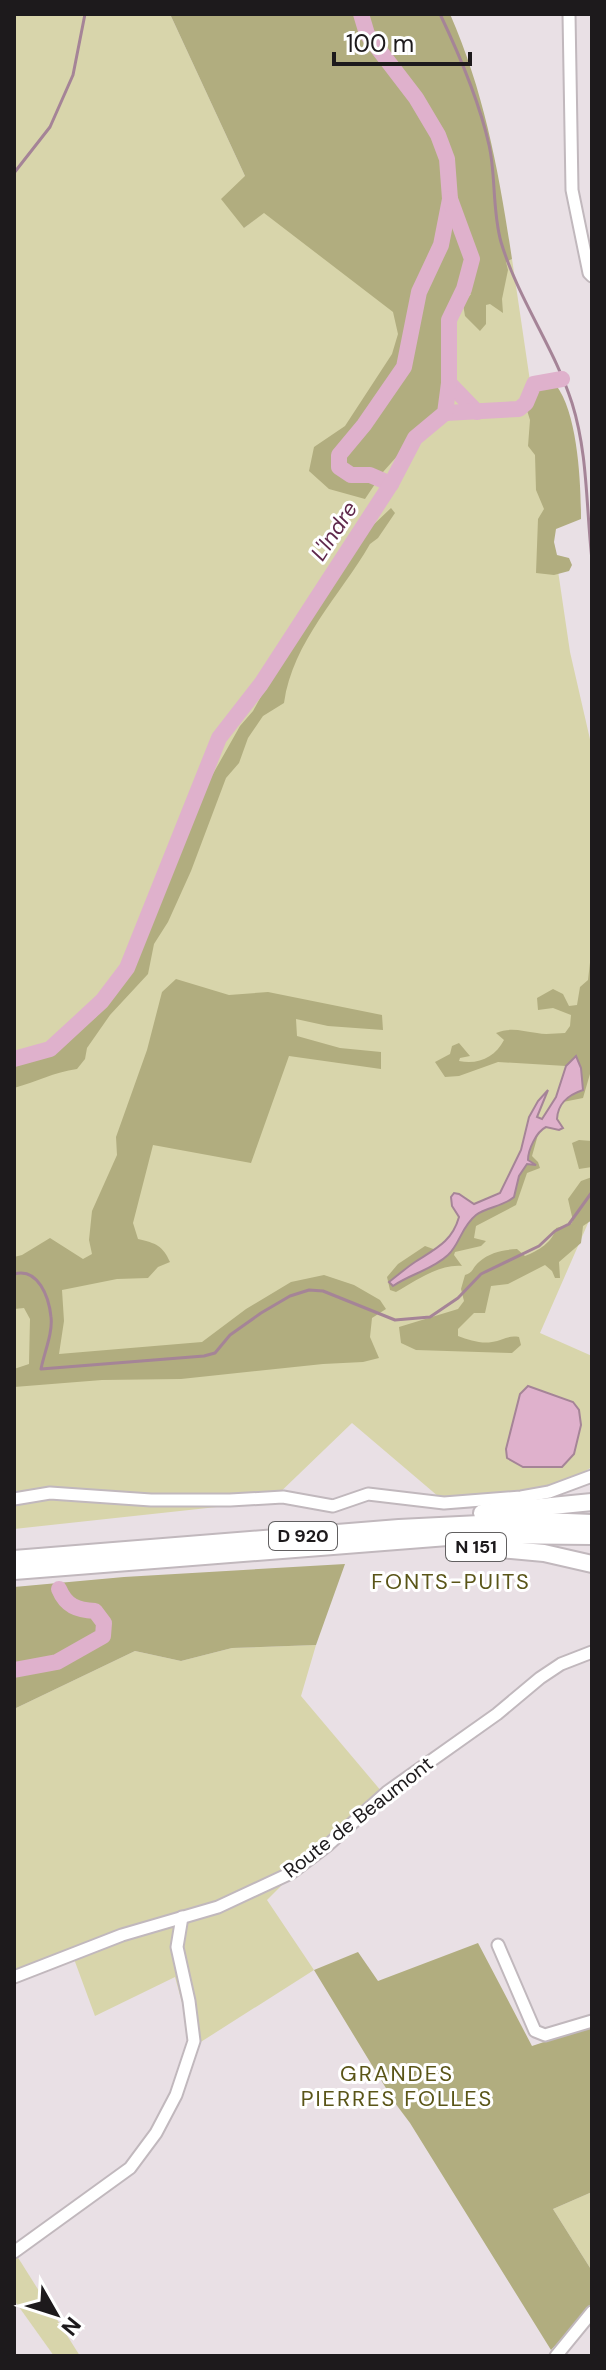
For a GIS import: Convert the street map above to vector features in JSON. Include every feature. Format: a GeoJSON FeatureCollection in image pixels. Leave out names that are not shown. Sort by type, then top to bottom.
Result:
{"type":"FeatureCollection","features":[{"type":"Feature","properties":{"kind":"highway","name":"D 920"},"geometry":{"type":"LineString","coordinates":[[399,1528],[458,1516],[592,1502]]}},
{"type":"Feature","properties":{"kind":"highway","name":"D 920"},"geometry":{"type":"LineString","coordinates":[[14,1559],[399,1528],[542,1521],[592,1523]]}},
{"type":"Feature","properties":{"kind":"highway","name":"D 920"},"geometry":{"type":"LineString","coordinates":[[14,1571],[473,1535],[592,1536]]}},
{"type":"Feature","properties":{"kind":"highway","name":"N 151"},"geometry":{"type":"LineString","coordinates":[[359,1544],[390,1548],[455,1545],[499,1548],[544,1553],[592,1564]]}},
{"type":"Feature","properties":{"kind":"street"},"geometry":{"type":"LineString","coordinates":[[569,14],[572,190],[592,276]]}},
{"type":"Feature","properties":{"kind":"street"},"geometry":{"type":"LineString","coordinates":[[14,1499],[50,1493],[151,1500],[288,1497],[333,1506],[368,1494],[444,1503],[521,1497],[573,1485],[592,1476]]}},
{"type":"Feature","properties":{"kind":"street","name":"Route de Beaumont"},"geometry":{"type":"LineString","coordinates":[[14,1977],[122,1935],[218,1907],[291,1873],[328,1845],[387,1792],[497,1714],[540,1678],[561,1664],[592,1652]]}},
{"type":"Feature","properties":{"kind":"street"},"geometry":{"type":"LineString","coordinates":[[14,2252],[130,2168],[156,2133],[176,2095],[194,2041],[177,1947],[182,1917]]}},
{"type":"Feature","properties":{"kind":"street"},"geometry":{"type":"LineString","coordinates":[[498,1945],[535,2031],[545,2035],[592,2021]]}},
{"type":"Feature","properties":{"kind":"street"},"geometry":{"type":"LineString","coordinates":[[556,2356],[592,2312]]}},
{"type":"Feature","properties":{"kind":"shaded area"},"geometry":{"type":"Polygon","coordinates":[[[14,14],[170,14],[245,176],[244,228],[264,212],[392,309],[512,259],[570,652],[592,748],[592,1214],[540,1333],[592,1356],[592,1467],[564,1482],[518,1492],[439,1497],[352,1423],[271,1501],[14,1529],[14,14]]]}},
{"type":"Feature","properties":{"kind":"shaded area"},"geometry":{"type":"Polygon","coordinates":[[[170,14],[450,14],[482,104],[502,196],[512,259],[506,262],[508,270],[502,299],[503,313],[490,304],[486,305],[486,324],[480,331],[465,316],[463,304],[471,294],[461,291],[442,320],[446,368],[440,408],[383,472],[365,499],[329,489],[309,471],[314,447],[345,426],[392,354],[398,334],[393,312],[264,213],[244,228],[221,199],[245,176],[170,14]]]}},
{"type":"Feature","properties":{"kind":"shaded area"},"geometry":{"type":"Polygon","coordinates":[[[556,385],[569,413],[577,449],[581,504],[581,519],[556,529],[554,542],[557,555],[569,558],[572,565],[569,571],[554,575],[536,573],[538,519],[544,509],[536,490],[535,455],[528,446],[530,420],[526,407],[537,388],[556,385]]]}},
{"type":"Feature","properties":{"kind":"shaded area"},"geometry":{"type":"Polygon","coordinates":[[[391,508],[395,513],[378,538],[370,544],[307,639],[289,680],[284,703],[263,716],[248,738],[239,763],[226,778],[191,871],[168,922],[154,944],[148,974],[110,1015],[87,1048],[85,1059],[77,1069],[14,1088],[14,1063],[59,1048],[96,1017],[122,984],[148,934],[196,804],[240,726],[253,711],[292,640],[369,529],[391,508]]]}},
{"type":"Feature","properties":{"kind":"shaded area"},"geometry":{"type":"Polygon","coordinates":[[[592,945],[592,1067],[583,1098],[563,1102],[583,1087],[576,1057],[566,1066],[498,1062],[459,1076],[445,1077],[435,1062],[450,1054],[452,1046],[459,1043],[470,1056],[459,1061],[473,1062],[496,1051],[504,1040],[496,1033],[501,1031],[565,1033],[570,1026],[571,1015],[553,1008],[538,1010],[537,998],[553,989],[563,994],[569,1006],[577,1005],[580,987],[588,980],[592,945]]]}},
{"type":"Feature","properties":{"kind":"shaded area"},"geometry":{"type":"Polygon","coordinates":[[[176,979],[229,995],[268,992],[382,1015],[383,1030],[328,1026],[296,1019],[297,1036],[340,1048],[381,1052],[381,1069],[289,1056],[251,1163],[153,1145],[133,1223],[138,1239],[158,1246],[170,1262],[158,1267],[148,1278],[117,1279],[62,1290],[64,1321],[59,1354],[202,1342],[246,1309],[291,1282],[324,1275],[354,1285],[380,1300],[386,1309],[372,1318],[370,1337],[379,1358],[181,1379],[102,1380],[14,1387],[14,1369],[29,1364],[30,1319],[24,1308],[14,1309],[14,1257],[50,1238],[83,1259],[92,1254],[89,1240],[92,1211],[117,1155],[116,1137],[147,1050],[162,992],[176,979]]]}},
{"type":"Feature","properties":{"kind":"shaded area"},"geometry":{"type":"Polygon","coordinates":[[[576,1056],[581,1068],[583,1090],[568,1097],[559,1108],[557,1119],[563,1128],[546,1127],[536,1137],[528,1160],[536,1165],[527,1164],[519,1176],[514,1197],[476,1215],[452,1251],[442,1260],[393,1286],[389,1282],[442,1244],[452,1233],[459,1217],[452,1206],[454,1193],[474,1204],[500,1193],[521,1150],[529,1117],[548,1090],[537,1117],[542,1119],[556,1097],[566,1066],[576,1056]]]}},
{"type":"Feature","properties":{"kind":"shaded area"},"geometry":{"type":"Polygon","coordinates":[[[539,1131],[532,1156],[540,1168],[527,1173],[516,1205],[476,1226],[474,1238],[486,1241],[481,1246],[455,1252],[462,1266],[436,1270],[396,1292],[390,1290],[387,1277],[398,1264],[425,1246],[436,1250],[404,1279],[439,1262],[449,1255],[460,1231],[479,1212],[514,1196],[519,1176],[527,1163],[535,1164],[528,1160],[528,1152],[539,1131]]]}},
{"type":"Feature","properties":{"kind":"shaded area"},"geometry":{"type":"Polygon","coordinates":[[[592,1141],[592,1167],[579,1169],[572,1143],[592,1141]]]}},
{"type":"Feature","properties":{"kind":"shaded area"},"geometry":{"type":"Polygon","coordinates":[[[592,1177],[592,1220],[583,1226],[581,1243],[559,1262],[560,1278],[555,1278],[545,1265],[508,1284],[491,1286],[485,1313],[474,1313],[458,1329],[458,1336],[479,1342],[519,1337],[521,1345],[512,1353],[416,1350],[401,1343],[399,1327],[458,1309],[464,1301],[461,1289],[465,1275],[483,1259],[497,1252],[517,1249],[525,1256],[552,1238],[556,1228],[571,1224],[568,1199],[581,1181],[592,1177]]]}},
{"type":"Feature","properties":{"kind":"shaded area"},"geometry":{"type":"Polygon","coordinates":[[[528,1386],[573,1402],[579,1410],[581,1425],[574,1454],[562,1467],[523,1467],[507,1458],[506,1449],[520,1394],[528,1386]]]}},
{"type":"Feature","properties":{"kind":"shaded area"},"geometry":{"type":"Polygon","coordinates":[[[345,1564],[316,1645],[232,1648],[181,1661],[135,1651],[14,1709],[14,1587],[345,1564]]]}},
{"type":"Feature","properties":{"kind":"shaded area"},"geometry":{"type":"Polygon","coordinates":[[[316,1645],[301,1696],[382,1792],[327,1840],[267,1900],[314,1970],[196,2045],[175,1977],[95,2016],[74,1959],[14,1983],[14,1709],[135,1651],[181,1661],[232,1648],[316,1645]]]}},
{"type":"Feature","properties":{"kind":"shaded area"},"geometry":{"type":"Polygon","coordinates":[[[478,1943],[532,2046],[592,2026],[592,2192],[553,2209],[592,2271],[592,2306],[551,2350],[314,1970],[358,1952],[378,1981],[478,1943]]]}},
{"type":"Feature","properties":{"kind":"shaded area"},"geometry":{"type":"Polygon","coordinates":[[[592,2192],[592,2271],[553,2209],[592,2192]]]}},
{"type":"Feature","properties":{"kind":"shaded area"},"geometry":{"type":"Polygon","coordinates":[[[17,2256],[80,2356],[54,2356],[14,2300],[14,2258],[17,2256]]]}},
{"type":"Feature","properties":{"kind":"waterway"},"geometry":{"type":"LineString","coordinates":[[14,173],[50,127],[73,75],[85,14]]}},
{"type":"Feature","properties":{"kind":"waterway","name":"L'Indre"},"geometry":{"type":"LineString","coordinates":[[361,14],[367,34],[416,98],[438,135],[447,159],[450,199],[441,245],[419,292],[404,367],[339,455],[339,467],[351,475],[370,475],[391,484]]}},
{"type":"Feature","properties":{"kind":"waterway"},"geometry":{"type":"LineString","coordinates":[[440,14],[468,78],[485,128],[491,156],[496,218],[508,263],[556,362],[572,403],[584,461],[592,560]]}},
{"type":"Feature","properties":{"kind":"waterway","name":"L'Indre"},"geometry":{"type":"LineString","coordinates":[[14,1059],[50,1049],[102,1001],[127,968],[219,738],[261,684],[391,484],[415,438],[445,413],[449,383],[449,320],[464,289],[472,259],[450,199]]}},
{"type":"Feature","properties":{"kind":"waterway"},"geometry":{"type":"LineString","coordinates":[[445,413],[519,409],[526,403],[534,384],[562,379]]}},
{"type":"Feature","properties":{"kind":"waterway"},"geometry":{"type":"LineString","coordinates":[[449,383],[477,412]]}},
{"type":"Feature","properties":{"kind":"waterway"},"geometry":{"type":"LineString","coordinates":[[14,1274],[22,1273],[36,1279],[48,1301],[51,1330],[41,1369],[204,1356],[215,1353],[230,1335],[261,1313],[290,1296],[309,1290],[323,1291],[395,1320],[430,1317],[458,1298],[481,1274],[539,1246],[555,1231],[569,1224],[592,1192]]}},
{"type":"Feature","properties":{"kind":"waterway"},"geometry":{"type":"LineString","coordinates":[[14,1670],[57,1662],[103,1636],[104,1623],[95,1611],[73,1606],[59,1589]]}},
{"type":"Feature","properties":{"kind":"district","name":"FONTS-PUITS"},"geometry":{"type":"Point","coordinates":[451,1581]}},
{"type":"Feature","properties":{"kind":"district","name":"GRANDES PIERRES FOLLES"},"geometry":{"type":"Point","coordinates":[397,2086]}}]}
